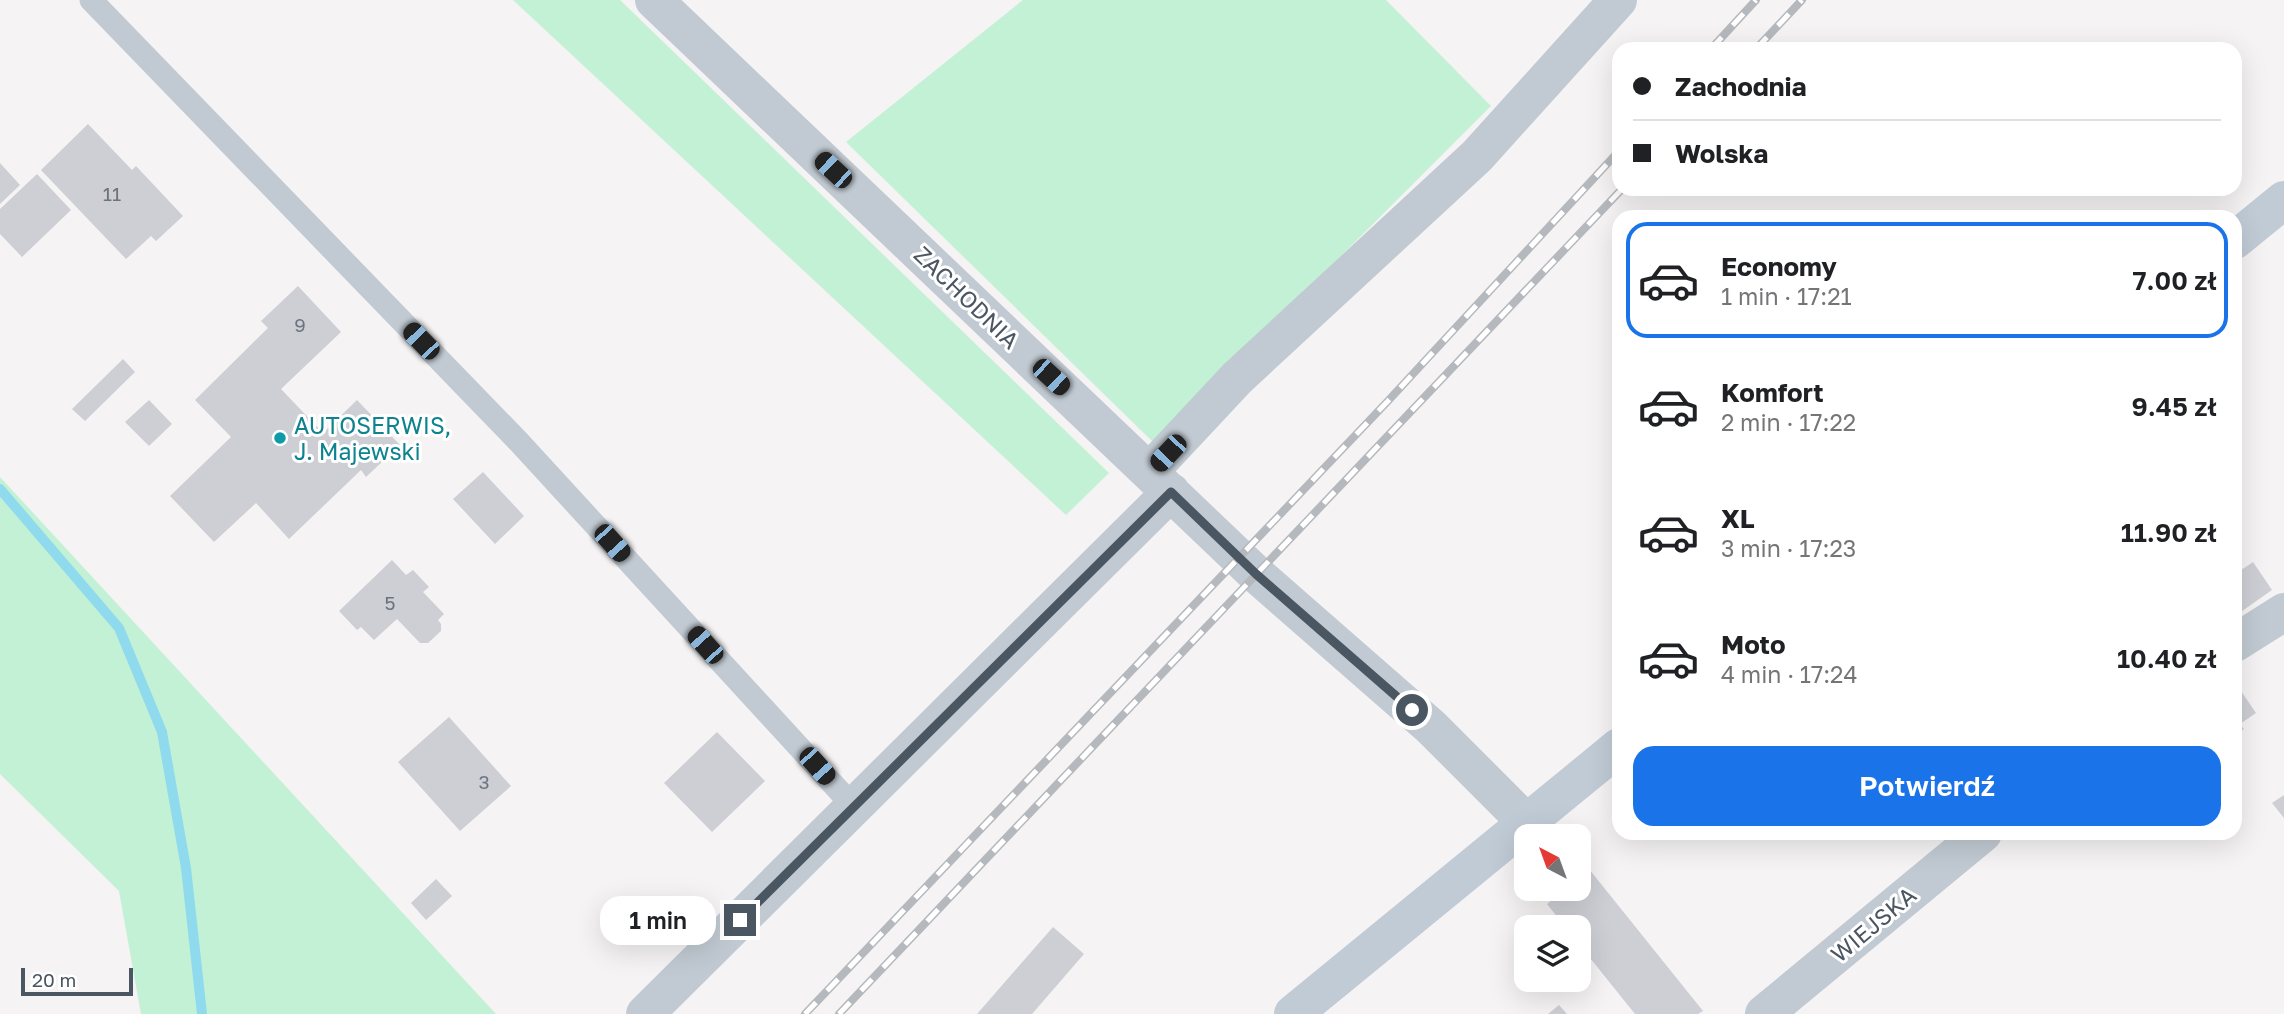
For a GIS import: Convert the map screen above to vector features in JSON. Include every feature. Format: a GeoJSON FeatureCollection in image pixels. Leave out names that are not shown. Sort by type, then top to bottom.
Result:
{"type":"FeatureCollection","features":[{"type":"Feature","properties":{"kind":"main road"},"geometry":{"type":"LineString","coordinates":[[2242,234],[2284,200]]}},
{"type":"Feature","properties":{"kind":"main road"},"geometry":{"type":"LineString","coordinates":[[1293,1014],[1612,753]]}},
{"type":"Feature","properties":{"kind":"street","name":"ZACHODNIA"},"geometry":{"type":"LineString","coordinates":[[654,0],[1256,574],[1432,727],[1527,823]]}},
{"type":"Feature","properties":{"kind":"street"},"geometry":{"type":"LineString","coordinates":[[645,1014],[854,807],[1160,482],[1237,378],[1477,156],[1618,0]]}},
{"type":"Feature","properties":{"kind":"street"},"geometry":{"type":"LineString","coordinates":[[2242,639],[2284,612]]}},
{"type":"Feature","properties":{"kind":"street","name":"WIEJSKA"},"geometry":{"type":"LineString","coordinates":[[1764,1014],[1975,840]]}},
{"type":"Feature","properties":{"kind":"lane"},"geometry":{"type":"LineString","coordinates":[[91,0],[519,442],[854,807]]}},
{"type":"Feature","properties":{"kind":"green space"},"geometry":{"type":"Polygon","coordinates":[[[513,0],[620,0],[1109,473],[1066,515],[513,0]]]}},
{"type":"Feature","properties":{"kind":"green space"},"geometry":{"type":"Polygon","coordinates":[[[1023,0],[1386,0],[1491,106],[1154,443],[846,142],[1023,0]]]}},
{"type":"Feature","properties":{"kind":"green space"},"geometry":{"type":"Polygon","coordinates":[[[0,477],[496,1014],[141,1014],[119,891],[0,774],[0,477]]]}},
{"type":"Feature","properties":{"kind":"building"},"geometry":{"type":"Polygon","coordinates":[[[88,124],[132,170],[136,166],[183,216],[156,241],[151,236],[126,259],[41,170],[88,124]]]}},
{"type":"Feature","properties":{"kind":"building"},"geometry":{"type":"Polygon","coordinates":[[[0,163],[20,185],[0,204],[0,163]]]}},
{"type":"Feature","properties":{"kind":"building"},"geometry":{"type":"Polygon","coordinates":[[[37,174],[71,210],[22,257],[0,234],[0,209],[37,174]]]}},
{"type":"Feature","properties":{"kind":"building"},"geometry":{"type":"Polygon","coordinates":[[[298,286],[341,332],[281,389],[323,433],[357,400],[400,445],[366,477],[361,470],[289,539],[256,503],[214,542],[170,496],[231,437],[195,400],[268,328],[261,321],[298,286]]]}},
{"type":"Feature","properties":{"kind":"building"},"geometry":{"type":"Polygon","coordinates":[[[123,359],[135,372],[85,421],[72,409],[123,359]]]}},
{"type":"Feature","properties":{"kind":"building"},"geometry":{"type":"Polygon","coordinates":[[[149,400],[172,424],[149,446],[125,422],[149,400]]]}},
{"type":"Feature","properties":{"kind":"building"},"geometry":{"type":"Polygon","coordinates":[[[483,472],[524,516],[495,544],[453,499],[483,472]]]}},
{"type":"Feature","properties":{"kind":"building"},"geometry":{"type":"Polygon","coordinates":[[[392,560],[406,575],[413,570],[429,587],[423,592],[444,614],[438,620],[441,631],[428,643],[420,643],[397,619],[374,640],[361,627],[357,630],[339,611],[392,560]]]}},
{"type":"Feature","properties":{"kind":"building"},"geometry":{"type":"Polygon","coordinates":[[[2253,562],[2272,590],[2242,611],[2242,588],[2242,569],[2253,562]]]}},
{"type":"Feature","properties":{"kind":"building"},"geometry":{"type":"Polygon","coordinates":[[[2242,692],[2256,713],[2242,723],[2242,692]]]}},
{"type":"Feature","properties":{"kind":"building"},"geometry":{"type":"Polygon","coordinates":[[[449,717],[511,786],[460,831],[398,762],[449,717]]]}},
{"type":"Feature","properties":{"kind":"building"},"geometry":{"type":"Polygon","coordinates":[[[717,732],[765,781],[712,832],[664,783],[717,732]]]}},
{"type":"Feature","properties":{"kind":"building"},"geometry":{"type":"Polygon","coordinates":[[[2284,795],[2284,818],[2272,803],[2284,795]]]}},
{"type":"Feature","properties":{"kind":"building"},"geometry":{"type":"Polygon","coordinates":[[[1591,871],[1703,1011],[1698,1014],[1635,1014],[1591,959],[1591,915],[1556,915],[1547,904],[1551,901],[1591,901],[1591,871]]]}},
{"type":"Feature","properties":{"kind":"building"},"geometry":{"type":"Polygon","coordinates":[[[436,879],[452,896],[426,920],[411,903],[436,879]]]}},
{"type":"Feature","properties":{"kind":"building"},"geometry":{"type":"Polygon","coordinates":[[[1053,927],[1084,954],[1032,1014],[977,1014],[1053,927]]]}},
{"type":"Feature","properties":{"kind":"building"},"geometry":{"type":"Polygon","coordinates":[[[1559,1005],[1567,1014],[1548,1014],[1559,1005]]]}},
{"type":"Feature","properties":{"kind":"waterway"},"geometry":{"type":"LineString","coordinates":[[0,489],[119,628],[162,732],[186,868],[202,1014]]}},
{"type":"Feature","properties":{"kind":"railway"},"geometry":{"type":"LineString","coordinates":[[1717,42],[1756,0]]}},
{"type":"Feature","properties":{"kind":"railway"},"geometry":{"type":"LineString","coordinates":[[1763,42],[1802,0]]}},
{"type":"Feature","properties":{"kind":"railway"},"geometry":{"type":"LineString","coordinates":[[805,1014],[1387,402],[1612,159]]}},
{"type":"Feature","properties":{"kind":"railway"},"geometry":{"type":"LineString","coordinates":[[839,1014],[1615,196]]}},
{"type":"Feature","properties":{"kind":"place","name":"AUTOSERWIS, J. Majewski"},"geometry":{"type":"Point","coordinates":[280,438]}},
{"type":"Feature","properties":{"kind":"route"},"geometry":{"type":"LineString","coordinates":[[740,920],[1171,492],[1256,574],[1412,710]]}}]}
